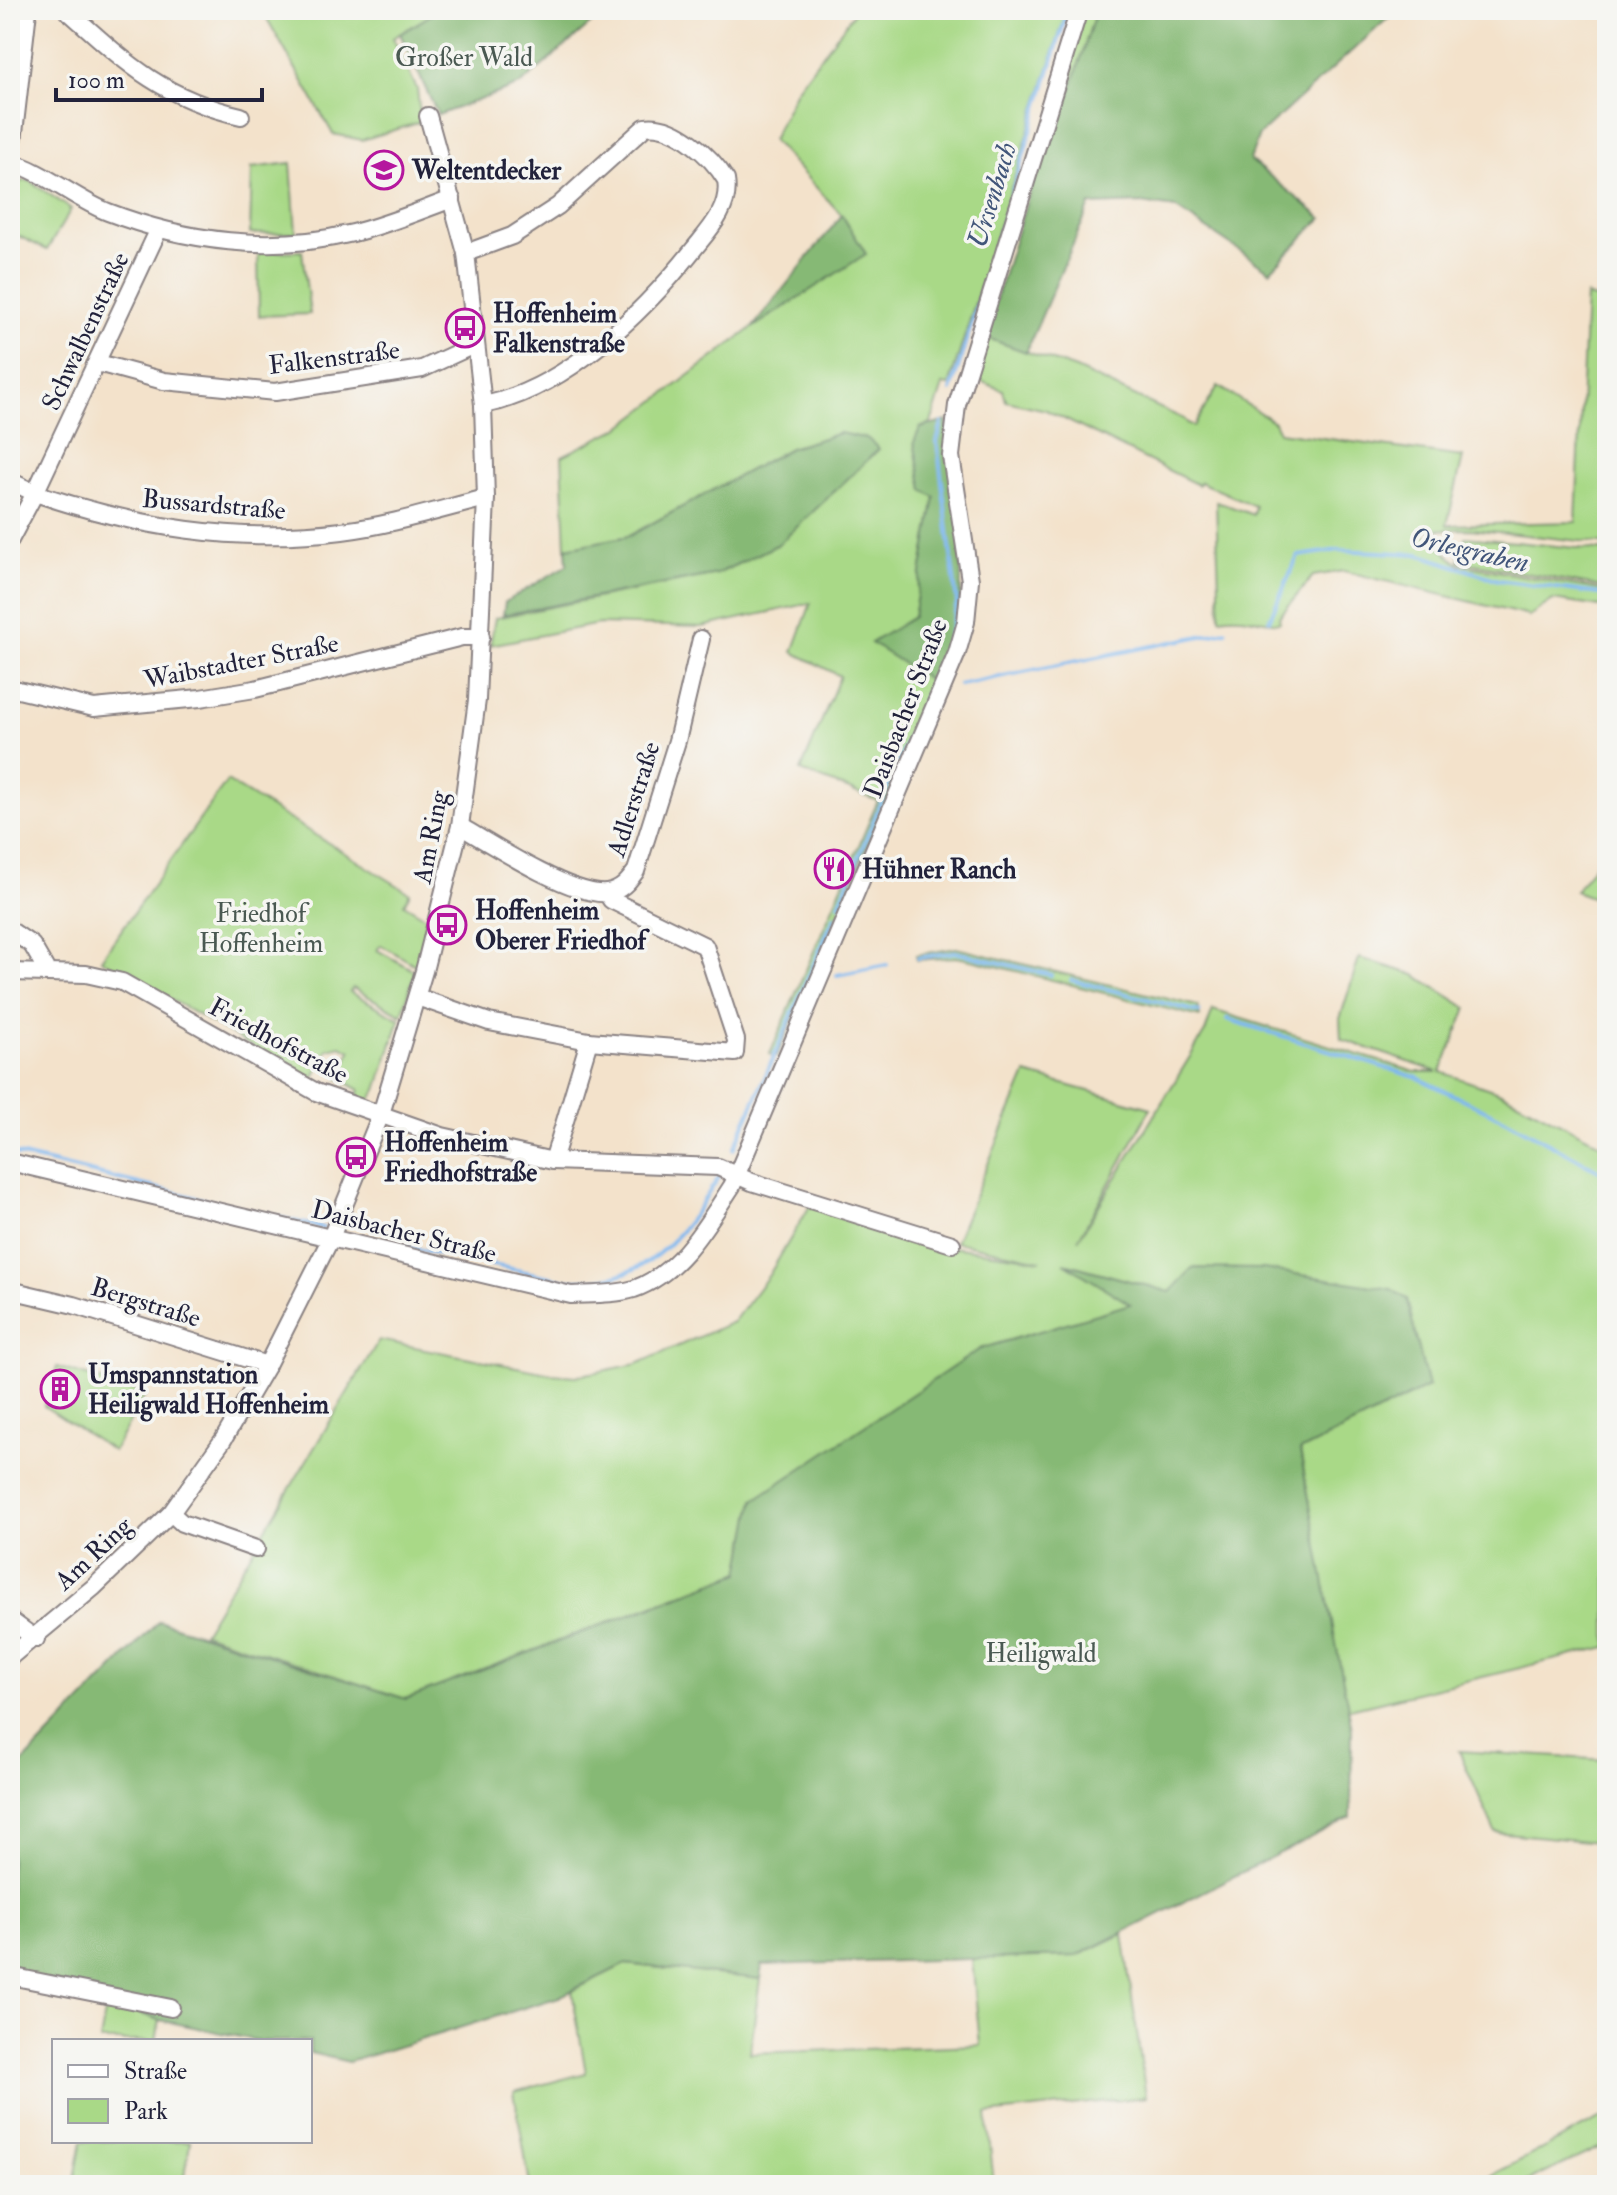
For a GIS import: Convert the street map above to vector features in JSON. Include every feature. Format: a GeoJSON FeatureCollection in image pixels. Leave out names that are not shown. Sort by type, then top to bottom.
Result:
{"type":"FeatureCollection","features":[{"type":"Feature","properties":{"kind":"street"},"geometry":{"type":"LineString","coordinates":[[28,10],[10,166],[94,207],[158,231],[263,244],[355,233],[452,199]]}},
{"type":"Feature","properties":{"kind":"street"},"geometry":{"type":"LineString","coordinates":[[67,10],[137,72],[183,98],[241,116]]}},
{"type":"Feature","properties":{"kind":"street","name":"Daisbacher Straße"},"geometry":{"type":"LineString","coordinates":[[10,1162],[571,1295],[607,1294],[636,1288],[674,1263],[696,1241],[737,1173],[957,653],[966,622],[970,580],[951,456],[957,405],[1079,10]]}},
{"type":"Feature","properties":{"kind":"street","name":"Am Ring"},"geometry":{"type":"LineString","coordinates":[[10,1657],[36,1639],[171,1513],[223,1440],[267,1365],[330,1240],[381,1114],[417,997],[460,826],[477,700],[486,498],[483,405],[466,253],[428,116]]}},
{"type":"Feature","properties":{"kind":"street"},"geometry":{"type":"LineString","coordinates":[[466,253],[512,236],[558,206],[645,127],[662,128],[697,148],[726,180],[726,202],[713,225],[654,298],[611,335],[539,385],[509,400],[483,405]]}},
{"type":"Feature","properties":{"kind":"street","name":"Schwalbenstraße"},"geometry":{"type":"LineString","coordinates":[[35,493],[158,231]]}},
{"type":"Feature","properties":{"kind":"street","name":"Falkenstraße"},"geometry":{"type":"LineString","coordinates":[[98,363],[164,381],[275,392],[422,369],[476,344]]}},
{"type":"Feature","properties":{"kind":"street","name":"Bussardstraße"},"geometry":{"type":"LineString","coordinates":[[10,481],[35,493],[137,523],[244,536],[344,531],[486,498]]}},
{"type":"Feature","properties":{"kind":"street"},"geometry":{"type":"LineString","coordinates":[[10,540],[35,493]]}},
{"type":"Feature","properties":{"kind":"street","name":"Waibstadter Straße"},"geometry":{"type":"LineString","coordinates":[[10,688],[94,708],[200,698],[255,689],[462,637],[481,637]]}},
{"type":"Feature","properties":{"kind":"street","name":"Adlerstraße"},"geometry":{"type":"LineString","coordinates":[[460,826],[516,860],[588,891],[607,893],[625,886],[636,871],[677,741],[701,639]]}},
{"type":"Feature","properties":{"kind":"street"},"geometry":{"type":"LineString","coordinates":[[417,997],[489,1022],[589,1041],[735,1053],[736,1040],[705,946],[611,900],[607,893]]}},
{"type":"Feature","properties":{"kind":"street"},"geometry":{"type":"LineString","coordinates":[[10,930],[32,945],[47,971]]}},
{"type":"Feature","properties":{"kind":"street","name":"Friedhofstraße"},"geometry":{"type":"LineString","coordinates":[[10,972],[86,974],[122,982],[316,1092],[442,1136],[553,1161],[718,1167],[737,1173]]}},
{"type":"Feature","properties":{"kind":"street"},"geometry":{"type":"LineString","coordinates":[[553,1161],[589,1041]]}},
{"type":"Feature","properties":{"kind":"street"},"geometry":{"type":"LineString","coordinates":[[737,1173],[752,1182],[952,1244]]}},
{"type":"Feature","properties":{"kind":"street","name":"Bergstraße"},"geometry":{"type":"LineString","coordinates":[[10,1290],[74,1305],[267,1365]]}},
{"type":"Feature","properties":{"kind":"street","name":"Am Ring"},"geometry":{"type":"LineString","coordinates":[[171,1513],[182,1523],[256,1549]]}},
{"type":"Feature","properties":{"kind":"street"},"geometry":{"type":"LineString","coordinates":[[10,1620],[36,1639]]}},
{"type":"Feature","properties":{"kind":"street"},"geometry":{"type":"LineString","coordinates":[[10,1976],[171,2008]]}},
{"type":"Feature","properties":{"kind":"green space"},"geometry":{"type":"Polygon","coordinates":[[[267,10],[439,10],[393,38],[417,89],[421,122],[362,140],[333,134],[266,17],[267,10]]]}},
{"type":"Feature","properties":{"kind":"green space","name":"Großer Wald"},"geometry":{"type":"Polygon","coordinates":[[[439,10],[607,10],[520,85],[438,115],[400,34],[439,10]]]}},
{"type":"Feature","properties":{"kind":"green space"},"geometry":{"type":"Polygon","coordinates":[[[856,10],[1067,10],[949,386],[943,385],[931,423],[920,428],[935,497],[913,617],[940,676],[777,1056],[770,1054],[878,801],[801,771],[840,676],[793,652],[811,603],[702,627],[599,624],[490,645],[495,618],[717,574],[779,544],[813,508],[840,433],[790,448],[629,536],[566,548],[562,456],[621,427],[752,328],[865,254],[842,215],[772,140],[796,90],[856,10]]]}},
{"type":"Feature","properties":{"kind":"green space"},"geometry":{"type":"Polygon","coordinates":[[[1083,10],[1096,10],[1069,96],[1060,95],[1083,10]]]}},
{"type":"Feature","properties":{"kind":"green space"},"geometry":{"type":"Polygon","coordinates":[[[1096,10],[1397,10],[1259,135],[1250,160],[1322,218],[1270,271],[1175,208],[1142,203],[1090,205],[1026,352],[984,337],[1060,95],[1069,96],[1096,10]]]}},
{"type":"Feature","properties":{"kind":"green space"},"geometry":{"type":"Polygon","coordinates":[[[291,163],[296,233],[250,234],[252,168],[291,163]]]}},
{"type":"Feature","properties":{"kind":"green space"},"geometry":{"type":"Polygon","coordinates":[[[21,181],[30,181],[71,209],[47,250],[10,232],[15,190],[21,181]]]}},
{"type":"Feature","properties":{"kind":"green space"},"geometry":{"type":"Polygon","coordinates":[[[842,215],[866,254],[752,328],[842,215]]]}},
{"type":"Feature","properties":{"kind":"green space"},"geometry":{"type":"Polygon","coordinates":[[[302,251],[310,314],[259,316],[258,252],[302,251]]]}},
{"type":"Feature","properties":{"kind":"green space"},"geometry":{"type":"Polygon","coordinates":[[[1586,295],[1607,303],[1607,544],[1470,529],[1420,530],[1459,564],[1607,591],[1607,608],[1553,600],[1529,616],[1344,571],[1313,576],[1279,617],[1280,622],[1220,618],[1216,501],[1253,515],[1255,506],[1200,482],[1198,485],[1046,410],[1006,401],[1003,390],[972,378],[984,337],[1076,369],[1184,419],[1189,425],[1194,426],[1218,386],[1274,422],[1279,432],[1463,457],[1447,525],[1576,522],[1586,295]]]}},
{"type":"Feature","properties":{"kind":"green space"},"geometry":{"type":"Polygon","coordinates":[[[947,421],[961,559],[960,599],[956,635],[947,663],[931,681],[871,643],[913,617],[935,497],[923,490],[914,442],[920,428],[947,421]]]}},
{"type":"Feature","properties":{"kind":"green space"},"geometry":{"type":"Polygon","coordinates":[[[840,433],[868,439],[879,449],[779,544],[717,574],[503,615],[505,602],[567,565],[566,548],[629,536],[790,448],[840,433]]]}},
{"type":"Feature","properties":{"kind":"green space"},"geometry":{"type":"Polygon","coordinates":[[[1465,537],[1607,551],[1607,588],[1459,561],[1465,537]]]}},
{"type":"Feature","properties":{"kind":"green space","name":"Friedhof Hoffenheim"},"geometry":{"type":"Polygon","coordinates":[[[227,781],[410,893],[404,904],[427,918],[417,966],[381,945],[377,950],[415,971],[402,1015],[353,988],[350,992],[400,1019],[377,1090],[370,1100],[356,1099],[360,1090],[338,1078],[351,1051],[341,1046],[328,1049],[312,1081],[101,959],[227,781]]]}},
{"type":"Feature","properties":{"kind":"green space"},"geometry":{"type":"Polygon","coordinates":[[[1607,848],[1607,903],[1575,891],[1607,848]]]}},
{"type":"Feature","properties":{"kind":"green space"},"geometry":{"type":"Polygon","coordinates":[[[956,948],[1198,1006],[1200,1017],[976,961],[956,957],[917,960],[916,955],[956,948]]]}},
{"type":"Feature","properties":{"kind":"green space"},"geometry":{"type":"Polygon","coordinates":[[[1359,958],[1415,975],[1467,1008],[1441,1072],[1504,1094],[1607,1147],[1607,1647],[1346,1710],[1300,1451],[1427,1387],[1170,1292],[1068,1264],[1131,1304],[980,1349],[740,1572],[406,1699],[203,1633],[379,1340],[552,1374],[576,1376],[637,1364],[733,1322],[769,1275],[811,1204],[952,1247],[1041,1260],[955,1242],[1026,1074],[1151,1108],[1078,1240],[1205,1032],[1213,1010],[1415,1072],[1438,1072],[1341,1039],[1340,1019],[1359,958]]]}},
{"type":"Feature","properties":{"kind":"green space","name":"Heiligwald"},"geometry":{"type":"Polygon","coordinates":[[[1064,1263],[1170,1292],[1193,1268],[1264,1269],[1391,1289],[1407,1299],[1428,1387],[1300,1451],[1352,1729],[1351,1817],[1077,1956],[762,1965],[760,1979],[625,1964],[559,1997],[349,2062],[312,2053],[312,2039],[250,2039],[160,2020],[107,2002],[10,1981],[10,1776],[159,1621],[406,1699],[740,1573],[754,1500],[980,1349],[1130,1304],[1064,1263]]]}},
{"type":"Feature","properties":{"kind":"green space"},"geometry":{"type":"Polygon","coordinates":[[[57,1367],[146,1394],[113,1451],[44,1406],[57,1367]]]}},
{"type":"Feature","properties":{"kind":"green space"},"geometry":{"type":"Polygon","coordinates":[[[1459,1751],[1607,1760],[1607,1843],[1495,1832],[1459,1751]]]}},
{"type":"Feature","properties":{"kind":"green space"},"geometry":{"type":"Polygon","coordinates":[[[1123,1934],[1146,2097],[987,2114],[994,2185],[530,2185],[514,2092],[586,2073],[572,1991],[625,1964],[760,1979],[750,2053],[980,2045],[972,1958],[1077,1956],[1123,1934]]]}},
{"type":"Feature","properties":{"kind":"green space"},"geometry":{"type":"Polygon","coordinates":[[[107,2002],[160,2020],[156,2039],[100,2039],[107,2002]]]}},
{"type":"Feature","properties":{"kind":"green space"},"geometry":{"type":"Polygon","coordinates":[[[1607,2115],[1607,2144],[1520,2185],[1473,2185],[1607,2115]]]}},
{"type":"Feature","properties":{"kind":"green space"},"geometry":{"type":"Polygon","coordinates":[[[82,2143],[190,2143],[184,2184],[74,2184],[82,2143]]]}},
{"type":"Feature","properties":{"kind":"waterway","name":"Ursenbach"},"geometry":{"type":"LineString","coordinates":[[951,391],[1068,10]]}},
{"type":"Feature","properties":{"kind":"waterway"},"geometry":{"type":"LineString","coordinates":[[839,904],[948,642],[957,603],[937,442],[942,423]]}},
{"type":"Feature","properties":{"kind":"waterway","name":"Orlesgraben"},"geometry":{"type":"LineString","coordinates":[[1269,620],[1298,556],[1339,550],[1418,554],[1498,580],[1607,595]]}},
{"type":"Feature","properties":{"kind":"waterway","name":"Orlesgraben"},"geometry":{"type":"LineString","coordinates":[[959,685],[1226,631]]}},
{"type":"Feature","properties":{"kind":"waterway"},"geometry":{"type":"LineString","coordinates":[[734,1149],[834,917]]}},
{"type":"Feature","properties":{"kind":"waterway"},"geometry":{"type":"LineString","coordinates":[[918,958],[955,952],[1051,975]]}},
{"type":"Feature","properties":{"kind":"waterway"},"geometry":{"type":"LineString","coordinates":[[837,975],[887,965]]}},
{"type":"Feature","properties":{"kind":"waterway"},"geometry":{"type":"LineString","coordinates":[[1071,980],[1199,1012]]}},
{"type":"Feature","properties":{"kind":"waterway"},"geometry":{"type":"LineString","coordinates":[[1227,1019],[1418,1078],[1508,1121],[1607,1175]]}},
{"type":"Feature","properties":{"kind":"waterway"},"geometry":{"type":"LineString","coordinates":[[10,1153],[323,1228]]}},
{"type":"Feature","properties":{"kind":"waterway"},"geometry":{"type":"LineString","coordinates":[[351,1235],[564,1280],[593,1280],[639,1267],[657,1255],[689,1221],[719,1177]]}},
{"type":"Feature","properties":{"kind":"place","name":"Weltentdecker"},"geometry":{"type":"Point","coordinates":[384,170]}},
{"type":"Feature","properties":{"kind":"place","name":"Hoffenheim Falkenstraße"},"geometry":{"type":"Point","coordinates":[465,328]}},
{"type":"Feature","properties":{"kind":"place","name":"Hühner Ranch"},"geometry":{"type":"Point","coordinates":[834,869]}},
{"type":"Feature","properties":{"kind":"place","name":"Hoffenheim Oberer Friedhof"},"geometry":{"type":"Point","coordinates":[447,925]}},
{"type":"Feature","properties":{"kind":"place","name":"Hoffenheim Friedhofstraße"},"geometry":{"type":"Point","coordinates":[356,1157]}},
{"type":"Feature","properties":{"kind":"place","name":"Umspannstation Heiligwald Hoffenheim"},"geometry":{"type":"Point","coordinates":[60,1389]}}]}
